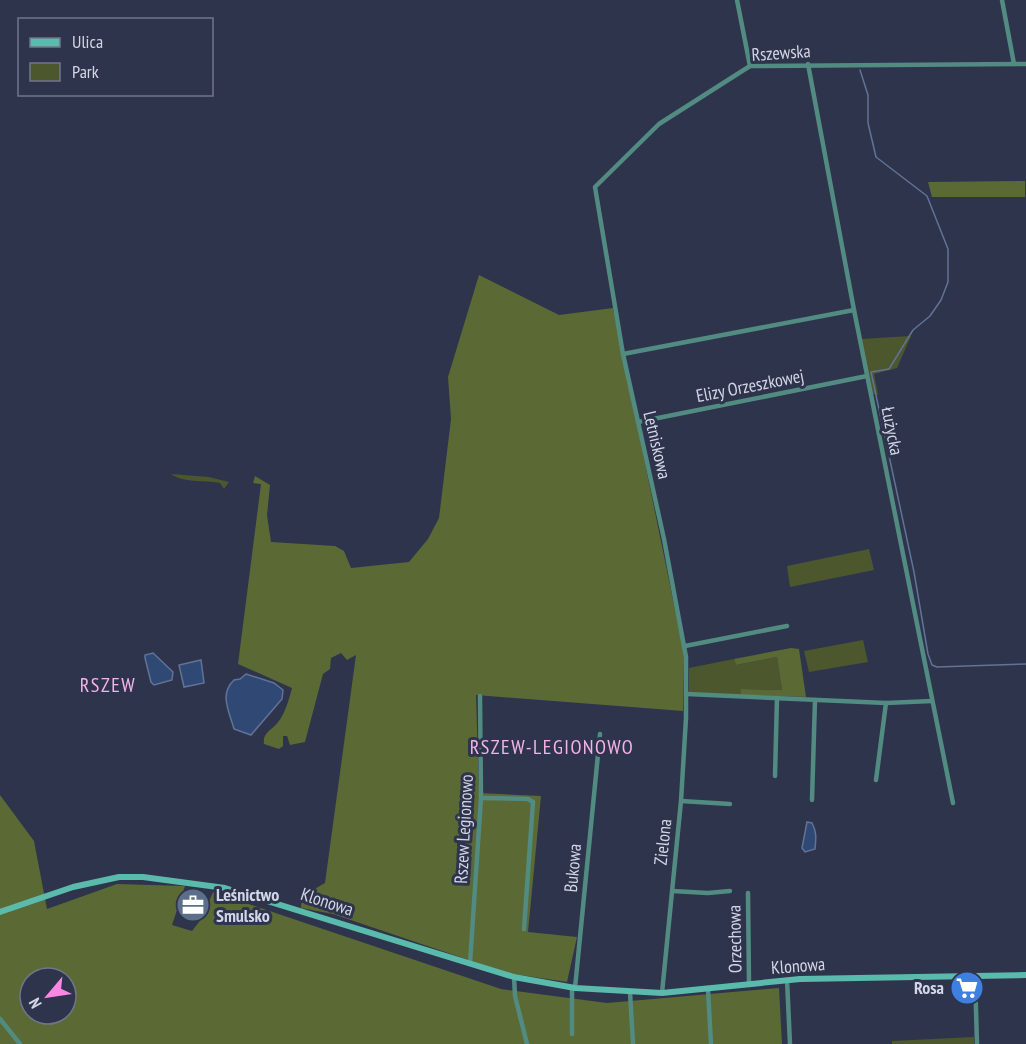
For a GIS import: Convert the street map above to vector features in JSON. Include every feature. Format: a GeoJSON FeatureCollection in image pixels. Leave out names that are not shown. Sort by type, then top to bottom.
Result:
{"type":"FeatureCollection","features":[{"type":"Feature","properties":{"kind":"street"},"geometry":{"type":"LineString","coordinates":[[737,0],[750,66]]}},
{"type":"Feature","properties":{"kind":"street"},"geometry":{"type":"LineString","coordinates":[[1002,0],[1014,64]]}},
{"type":"Feature","properties":{"kind":"street","name":"Łużycka"},"geometry":{"type":"LineString","coordinates":[[808,64],[854,310],[953,803]]}},
{"type":"Feature","properties":{"kind":"street","name":"Rszewska"},"geometry":{"type":"LineString","coordinates":[[596,201],[595,190],[598,182],[645,136],[675,113],[750,66],[1026,64]]}},
{"type":"Feature","properties":{"kind":"street","name":"Letniskowa"},"geometry":{"type":"LineString","coordinates":[[596,201],[623,354],[684,646],[687,694]]}},
{"type":"Feature","properties":{"kind":"street"},"geometry":{"type":"LineString","coordinates":[[623,354],[854,310]]}},
{"type":"Feature","properties":{"kind":"street","name":"Elizy Orzeszkowej"},"geometry":{"type":"LineString","coordinates":[[638,422],[867,376]]}},
{"type":"Feature","properties":{"kind":"street"},"geometry":{"type":"LineString","coordinates":[[684,646],[787,626]]}},
{"type":"Feature","properties":{"kind":"street"},"geometry":{"type":"LineString","coordinates":[[687,694],[886,703],[932,701]]}},
{"type":"Feature","properties":{"kind":"street","name":"Zielona"},"geometry":{"type":"LineString","coordinates":[[663,993],[681,801],[687,694]]}},
{"type":"Feature","properties":{"kind":"street","name":"Rszew Legionowo"},"geometry":{"type":"LineString","coordinates":[[470,963],[481,798],[480,696]]}},
{"type":"Feature","properties":{"kind":"street"},"geometry":{"type":"LineString","coordinates":[[775,776],[777,698]]}},
{"type":"Feature","properties":{"kind":"street"},"geometry":{"type":"LineString","coordinates":[[812,800],[815,700]]}},
{"type":"Feature","properties":{"kind":"street"},"geometry":{"type":"LineString","coordinates":[[876,780],[886,703]]}},
{"type":"Feature","properties":{"kind":"street","name":"Bukowa"},"geometry":{"type":"LineString","coordinates":[[573,988],[600,734]]}},
{"type":"Feature","properties":{"kind":"street"},"geometry":{"type":"LineString","coordinates":[[562,746],[598,751]]}},
{"type":"Feature","properties":{"kind":"street"},"geometry":{"type":"LineString","coordinates":[[481,798],[528,799],[533,802],[524,930]]}},
{"type":"Feature","properties":{"kind":"street"},"geometry":{"type":"LineString","coordinates":[[681,801],[730,804]]}},
{"type":"Feature","properties":{"kind":"street","name":"Klonowa"},"geometry":{"type":"LineString","coordinates":[[0,912],[59,891],[119,877],[187,880],[283,904],[514,977],[573,988],[663,993],[787,980],[1026,975]]}},
{"type":"Feature","properties":{"kind":"street"},"geometry":{"type":"LineString","coordinates":[[672,891],[708,893],[730,891]]}},
{"type":"Feature","properties":{"kind":"street","name":"Orzechowa"},"geometry":{"type":"LineString","coordinates":[[748,893],[750,985]]}},
{"type":"Feature","properties":{"kind":"street"},"geometry":{"type":"LineString","coordinates":[[975,975],[977,1044]]}},
{"type":"Feature","properties":{"kind":"street"},"geometry":{"type":"LineString","coordinates":[[514,977],[515,996],[527,1044]]}},
{"type":"Feature","properties":{"kind":"street"},"geometry":{"type":"LineString","coordinates":[[787,980],[790,1044]]}},
{"type":"Feature","properties":{"kind":"street"},"geometry":{"type":"LineString","coordinates":[[572,1034],[573,988]]}},
{"type":"Feature","properties":{"kind":"street"},"geometry":{"type":"LineString","coordinates":[[708,989],[711,1044]]}},
{"type":"Feature","properties":{"kind":"street"},"geometry":{"type":"LineString","coordinates":[[630,992],[633,1044]]}},
{"type":"Feature","properties":{"kind":"street"},"geometry":{"type":"LineString","coordinates":[[0,1019],[2,1025],[20,1044]]}},
{"type":"Feature","properties":{"kind":"green space"},"geometry":{"type":"Polygon","coordinates":[[[1025,181],[1025,197],[932,197],[928,182],[1025,181]]]}},
{"type":"Feature","properties":{"kind":"green space"},"geometry":{"type":"Polygon","coordinates":[[[479,275],[559,315],[613,308],[684,653],[683,711],[476,695],[479,793],[541,796],[528,932],[577,937],[567,982],[507,973],[333,914],[301,908],[302,896],[325,883],[356,655],[347,660],[341,653],[331,658],[330,669],[323,674],[305,742],[290,745],[287,736],[283,736],[283,746],[279,749],[264,744],[264,740],[266,734],[281,717],[292,688],[238,664],[261,484],[253,483],[255,476],[270,485],[267,515],[271,542],[335,546],[344,551],[351,568],[409,562],[428,539],[439,518],[451,419],[448,377],[479,275]]]}},
{"type":"Feature","properties":{"kind":"green space"},"geometry":{"type":"Polygon","coordinates":[[[911,336],[897,368],[874,374],[878,395],[873,394],[861,339],[911,336]]]}},
{"type":"Feature","properties":{"kind":"green space"},"geometry":{"type":"Polygon","coordinates":[[[171,474],[209,477],[229,482],[224,489],[220,483],[188,480],[171,474]]]}},
{"type":"Feature","properties":{"kind":"green space"},"geometry":{"type":"Polygon","coordinates":[[[869,549],[874,570],[790,587],[787,566],[869,549]]]}},
{"type":"Feature","properties":{"kind":"green space"},"geometry":{"type":"Polygon","coordinates":[[[863,640],[868,662],[809,672],[804,651],[863,640]]]}},
{"type":"Feature","properties":{"kind":"green space"},"geometry":{"type":"Polygon","coordinates":[[[791,648],[799,649],[806,697],[741,695],[741,689],[782,690],[777,657],[736,665],[734,659],[791,648]]]}},
{"type":"Feature","properties":{"kind":"green space"},"geometry":{"type":"Polygon","coordinates":[[[777,657],[782,690],[741,689],[741,695],[689,693],[689,668],[734,659],[736,665],[777,657]]]}},
{"type":"Feature","properties":{"kind":"green space"},"geometry":{"type":"Polygon","coordinates":[[[0,795],[34,841],[47,909],[117,884],[185,886],[172,925],[192,931],[202,918],[213,892],[501,989],[607,1003],[779,988],[782,1044],[0,1044],[0,795]]]}},
{"type":"Feature","properties":{"kind":"green space"},"geometry":{"type":"Polygon","coordinates":[[[974,1037],[974,1044],[892,1044],[892,1041],[974,1037]]]}},
{"type":"Feature","properties":{"kind":"water"},"geometry":{"type":"Polygon","coordinates":[[[153,653],[173,672],[172,680],[154,685],[151,682],[145,655],[153,653]]]}},
{"type":"Feature","properties":{"kind":"water"},"geometry":{"type":"Polygon","coordinates":[[[201,660],[204,683],[184,687],[179,665],[201,660]]]}},
{"type":"Feature","properties":{"kind":"water"},"geometry":{"type":"Polygon","coordinates":[[[246,674],[274,683],[283,690],[282,699],[251,735],[234,729],[226,703],[229,685],[246,674]]]}},
{"type":"Feature","properties":{"kind":"water"},"geometry":{"type":"Polygon","coordinates":[[[807,822],[814,826],[816,842],[815,849],[805,852],[802,848],[807,822]]]}},
{"type":"Feature","properties":{"kind":"waterway"},"geometry":{"type":"LineString","coordinates":[[860,70],[868,95],[868,123],[876,157],[927,196],[948,249],[948,282],[941,300],[930,316],[913,330],[889,369],[871,372],[914,572],[928,654],[932,665],[937,667],[1026,664]]}},
{"type":"Feature","properties":{"kind":"place","name":"Leśnictwo Smulsko"},"geometry":{"type":"Point","coordinates":[193,905]}},
{"type":"Feature","properties":{"kind":"place","name":"Rosa"},"geometry":{"type":"Point","coordinates":[967,988]}},
{"type":"Feature","properties":{"kind":"district","name":"RSZEW"},"geometry":{"type":"Point","coordinates":[108,685]}},
{"type":"Feature","properties":{"kind":"district","name":"RSZEW-LEGIONOWO"},"geometry":{"type":"Point","coordinates":[552,747]}}]}
